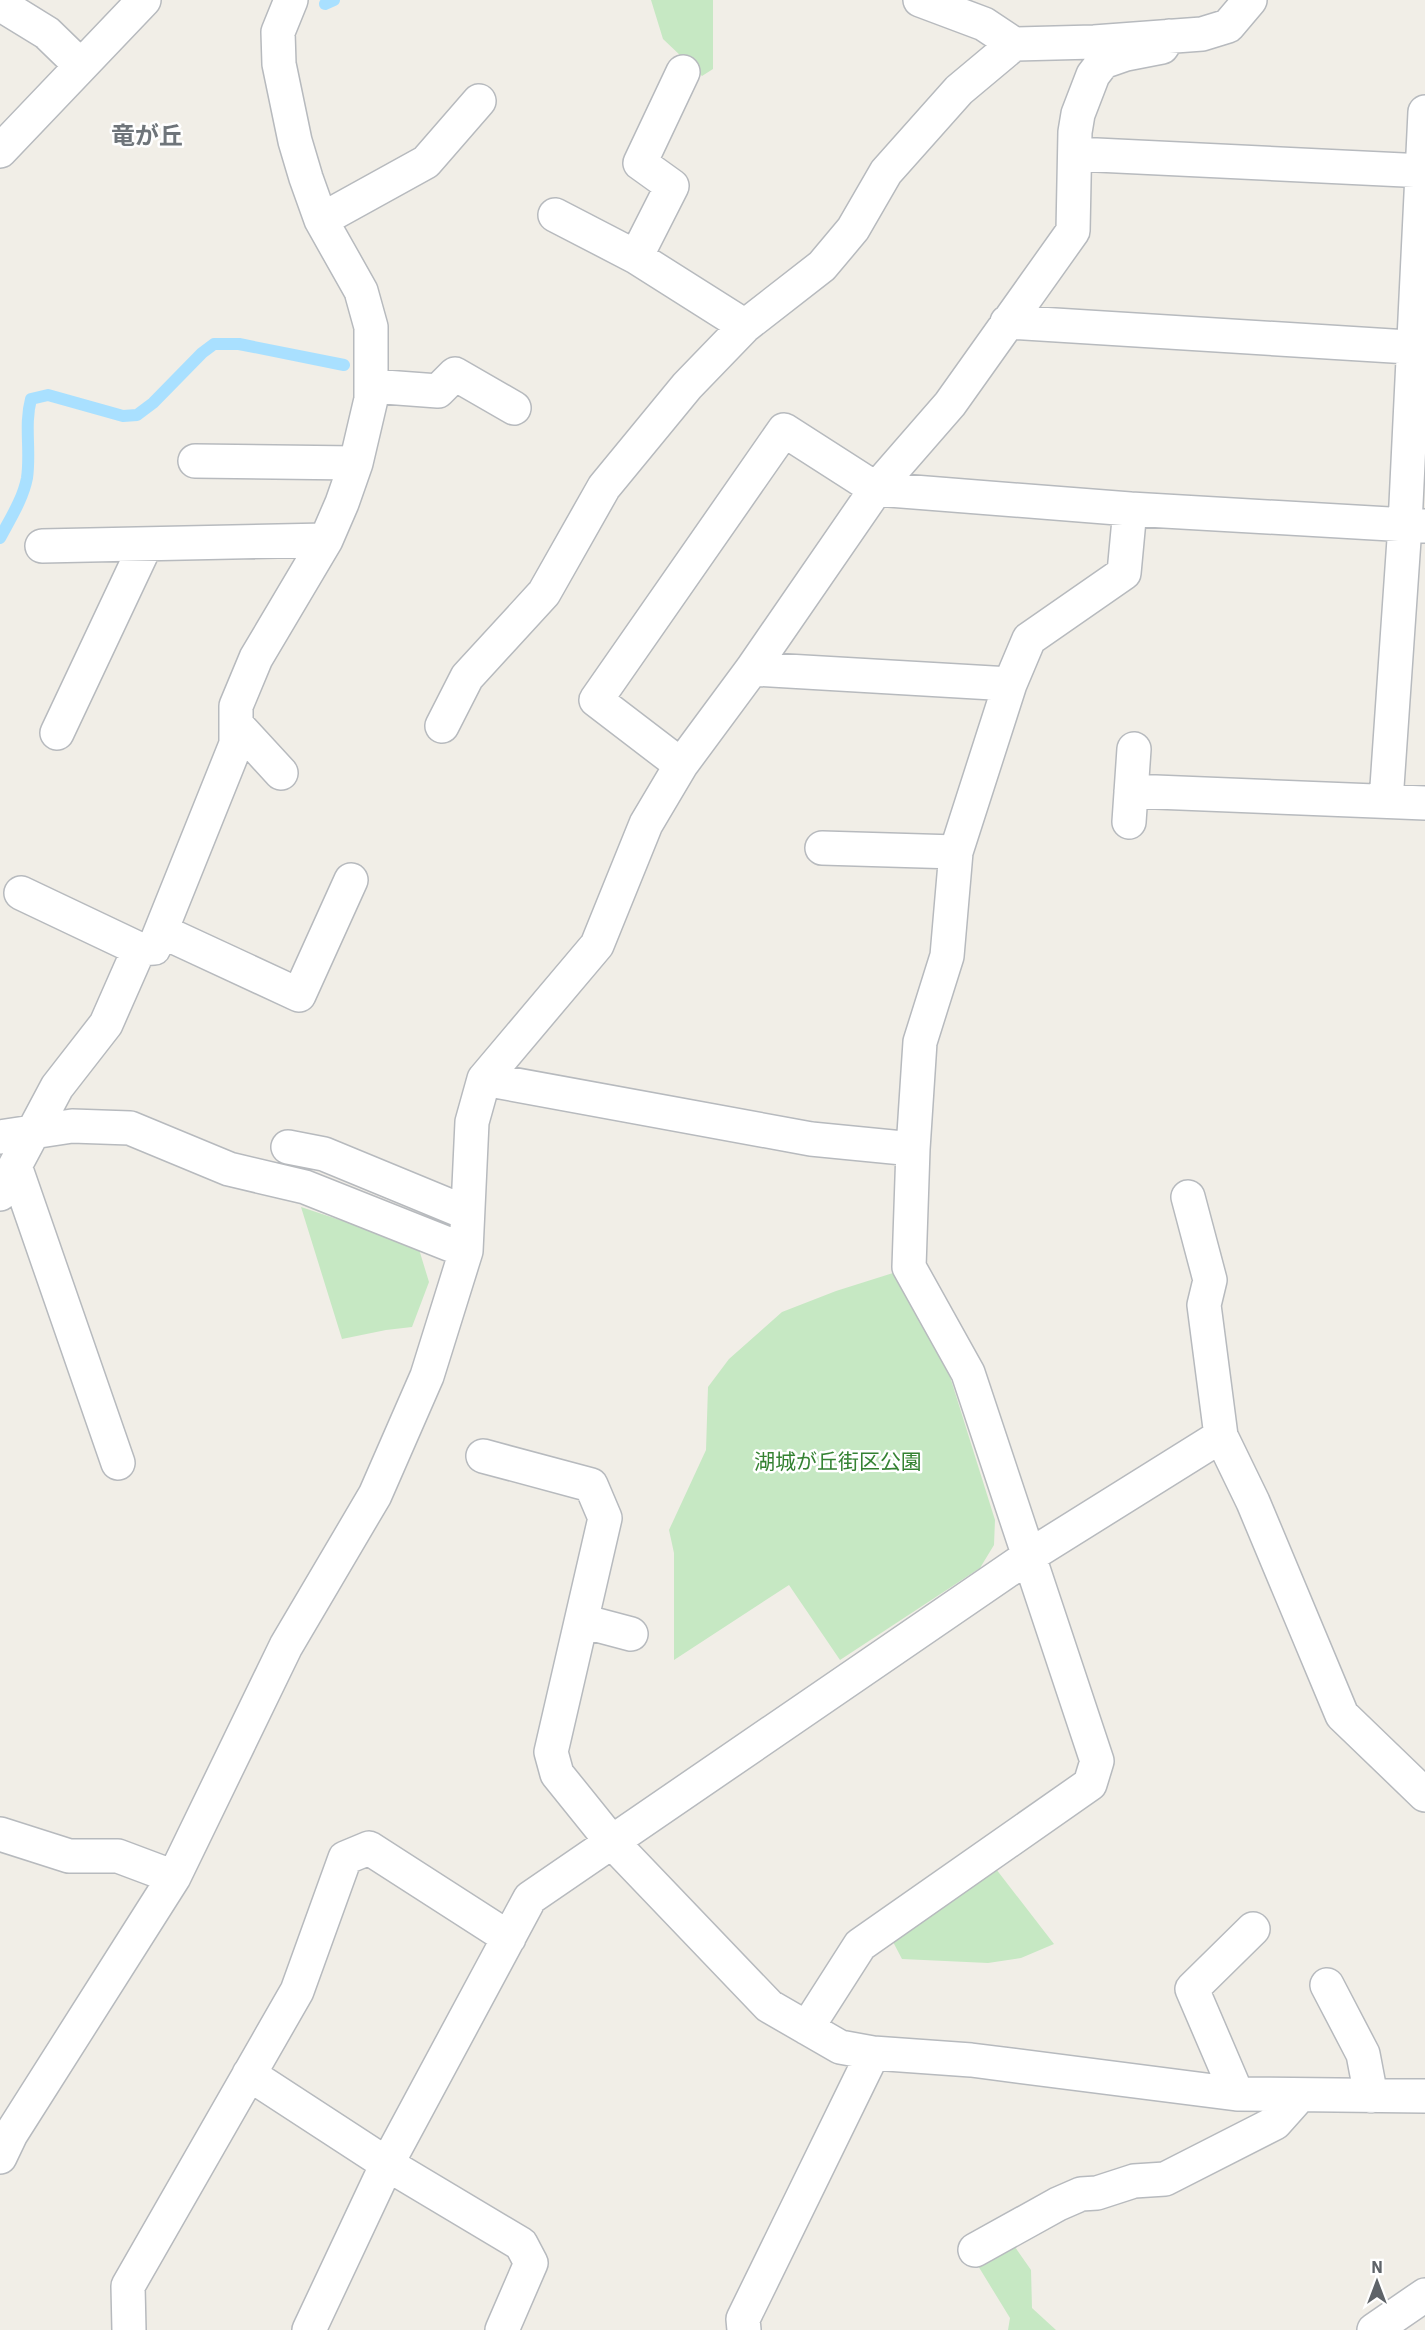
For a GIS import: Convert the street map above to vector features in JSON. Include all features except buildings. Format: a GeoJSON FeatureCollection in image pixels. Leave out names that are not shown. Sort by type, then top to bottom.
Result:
{"type":"FeatureCollection","features":[{"type":"Feature","properties":{"kind":"street"},"geometry":{"type":"LineString","coordinates":[[0,151],[144,0]]}},
{"type":"Feature","properties":{"kind":"street"},"geometry":{"type":"LineString","coordinates":[[0,1194],[57,1087],[106,1024],[150,940],[236,744],[236,706],[256,658],[326,540],[356,463],[370,399],[371,327],[361,291],[321,220],[295,141],[279,64],[278,32],[291,0]]}},
{"type":"Feature","properties":{"kind":"street"},"geometry":{"type":"LineString","coordinates":[[920,0],[984,24],[1014,44],[1094,42],[1202,34],[1228,26],[1250,0]]}},
{"type":"Feature","properties":{"kind":"street"},"geometry":{"type":"LineString","coordinates":[[0,4],[47,33],[81,66]]}},
{"type":"Feature","properties":{"kind":"street"},"geometry":{"type":"LineString","coordinates":[[0,2157],[11,2134],[174,1877],[286,1646],[375,1495],[428,1376],[466,1251],[472,1122],[484,1079],[597,945],[646,824],[681,765],[753,669],[876,489],[950,404],[1073,231],[1075,132],[1078,114],[1093,75],[1103,62],[1126,54],[1162,47],[1169,36]]}},
{"type":"Feature","properties":{"kind":"street"},"geometry":{"type":"LineString","coordinates":[[442,726],[467,677],[544,593],[604,487],[687,386],[745,326],[822,266],[853,230],[886,172],[959,90],[1014,44]]}},
{"type":"Feature","properties":{"kind":"street"},"geometry":{"type":"LineString","coordinates":[[636,258],[672,186],[640,164],[683,72]]}},
{"type":"Feature","properties":{"kind":"street"},"geometry":{"type":"LineString","coordinates":[[321,220],[426,162],[479,101]]}},
{"type":"Feature","properties":{"kind":"street"},"geometry":{"type":"LineString","coordinates":[[1386,801],[1415,526],[1425,112]]}},
{"type":"Feature","properties":{"kind":"street"},"geometry":{"type":"LineString","coordinates":[[1076,154],[1423,171]]}},
{"type":"Feature","properties":{"kind":"street"},"geometry":{"type":"LineString","coordinates":[[555,215],[636,258],[745,326]]}},
{"type":"Feature","properties":{"kind":"street"},"geometry":{"type":"LineString","coordinates":[[1007,322],[1419,348]]}},
{"type":"Feature","properties":{"kind":"street"},"geometry":{"type":"LineString","coordinates":[[370,386],[438,391],[455,374],[514,408]]}},
{"type":"Feature","properties":{"kind":"street"},"geometry":{"type":"LineString","coordinates":[[681,765],[596,700],[784,430],[876,489],[1130,510],[1415,526]]}},
{"type":"Feature","properties":{"kind":"street"},"geometry":{"type":"LineString","coordinates":[[195,460],[356,463]]}},
{"type":"Feature","properties":{"kind":"street"},"geometry":{"type":"LineString","coordinates":[[807,2028],[860,1945],[1090,1784],[1097,1761],[968,1373],[909,1267],[920,1042],[947,956],[956,852],[1010,684],[1029,639],[1124,573],[1130,510]]}},
{"type":"Feature","properties":{"kind":"street"},"geometry":{"type":"LineString","coordinates":[[42,546],[326,540]]}},
{"type":"Feature","properties":{"kind":"street"},"geometry":{"type":"LineString","coordinates":[[57,733],[146,544]]}},
{"type":"Feature","properties":{"kind":"street"},"geometry":{"type":"LineString","coordinates":[[753,669],[1010,684]]}},
{"type":"Feature","properties":{"kind":"street"},"geometry":{"type":"LineString","coordinates":[[236,724],[281,773]]}},
{"type":"Feature","properties":{"kind":"street"},"geometry":{"type":"LineString","coordinates":[[1134,749],[1130,807],[1386,801],[1425,803]]}},
{"type":"Feature","properties":{"kind":"street"},"geometry":{"type":"LineString","coordinates":[[822,848],[956,852]]}},
{"type":"Feature","properties":{"kind":"street"},"geometry":{"type":"LineString","coordinates":[[21,893],[298,995],[351,880]]}},
{"type":"Feature","properties":{"kind":"street"},"geometry":{"type":"LineString","coordinates":[[484,1079],[810,1139],[913,1149]]}},
{"type":"Feature","properties":{"kind":"street"},"geometry":{"type":"LineString","coordinates":[[0,1137],[72,1126],[130,1128],[229,1169],[305,1187],[466,1251]]}},
{"type":"Feature","properties":{"kind":"street"},"geometry":{"type":"LineString","coordinates":[[288,1147],[324,1154],[467,1213]]}},
{"type":"Feature","properties":{"kind":"street"},"geometry":{"type":"LineString","coordinates":[[15,1166],[118,1463]]}},
{"type":"Feature","properties":{"kind":"street"},"geometry":{"type":"LineString","coordinates":[[1188,1197],[1210,1280],[1204,1305],[1221,1436],[1253,1502],[1342,1714],[1425,1795]]}},
{"type":"Feature","properties":{"kind":"street"},"geometry":{"type":"LineString","coordinates":[[309,2330],[387,2164],[530,1898],[1029,1556],[1221,1436]]}},
{"type":"Feature","properties":{"kind":"street"},"geometry":{"type":"LineString","coordinates":[[483,1456],[591,1485],[605,1518],[551,1752],[557,1774],[611,1841],[769,2006],[840,2048],[873,2053],[971,2060],[1236,2094],[1425,2096]]}},
{"type":"Feature","properties":{"kind":"street"},"geometry":{"type":"LineString","coordinates":[[582,1621],[631,1634]]}},
{"type":"Feature","properties":{"kind":"street"},"geometry":{"type":"LineString","coordinates":[[0,1834],[69,1856],[118,1856],[174,1877]]}},
{"type":"Feature","properties":{"kind":"street"},"geometry":{"type":"LineString","coordinates":[[129,2330],[128,2286],[297,1991],[345,1858],[369,1848],[509,1938]]}},
{"type":"Feature","properties":{"kind":"street"},"geometry":{"type":"LineString","coordinates":[[1236,2094],[1192,1989],[1253,1929]]}},
{"type":"Feature","properties":{"kind":"street"},"geometry":{"type":"LineString","coordinates":[[1327,1985],[1363,2054],[1371,2096]]}},
{"type":"Feature","properties":{"kind":"street"},"geometry":{"type":"LineString","coordinates":[[744,2330],[743,2319],[873,2053]]}},
{"type":"Feature","properties":{"kind":"street"},"geometry":{"type":"LineString","coordinates":[[249,2074],[387,2164],[521,2244],[531,2263],[502,2330]]}},
{"type":"Feature","properties":{"kind":"street"},"geometry":{"type":"LineString","coordinates":[[975,2250],[1058,2204],[1081,2194],[1097,2193],[1134,2181],[1165,2179],[1275,2122],[1300,2095]]}},
{"type":"Feature","properties":{"kind":"street"},"geometry":{"type":"LineString","coordinates":[[1374,2330],[1425,2295]]}},
{"type":"Feature","properties":{"kind":"green space"},"geometry":{"type":"Polygon","coordinates":[[[651,0],[713,0],[713,69],[702,76],[663,39],[651,0]]]}},
{"type":"Feature","properties":{"kind":"green space"},"geometry":{"type":"Polygon","coordinates":[[[301,1207],[418,1246],[429,1282],[412,1327],[342,1339],[301,1207]]]}},
{"type":"Feature","properties":{"kind":"green space","name":"湖城が丘街区公園"},"geometry":{"type":"Polygon","coordinates":[[[893,1273],[947,1367],[995,1520],[994,1545],[980,1568],[840,1660],[789,1585],[674,1660],[674,1553],[669,1530],[706,1450],[708,1387],[729,1359],[782,1312],[836,1291],[893,1273]]]}},
{"type":"Feature","properties":{"kind":"green space"},"geometry":{"type":"Polygon","coordinates":[[[996,1869],[1054,1944],[1021,1958],[988,1963],[902,1959],[892,1940],[996,1869]]]}},
{"type":"Feature","properties":{"kind":"green space"},"geometry":{"type":"Polygon","coordinates":[[[1008,2237],[1031,2270],[1032,2308],[1056,2330],[1008,2330],[1010,2318],[972,2256],[1008,2237]]]}},
{"type":"Feature","properties":{"kind":"waterway"},"geometry":{"type":"LineString","coordinates":[[325,4],[334,0]]}},
{"type":"Feature","properties":{"kind":"waterway"},"geometry":{"type":"LineString","coordinates":[[0,538],[19,501],[27,478],[28,419],[31,399],[48,395],[123,416],[137,415],[153,403],[202,353],[214,344],[239,344],[344,365]]}},
{"type":"Feature","properties":{"kind":"district","name":"竜が丘"},"geometry":{"type":"Point","coordinates":[147,135]}}]}
